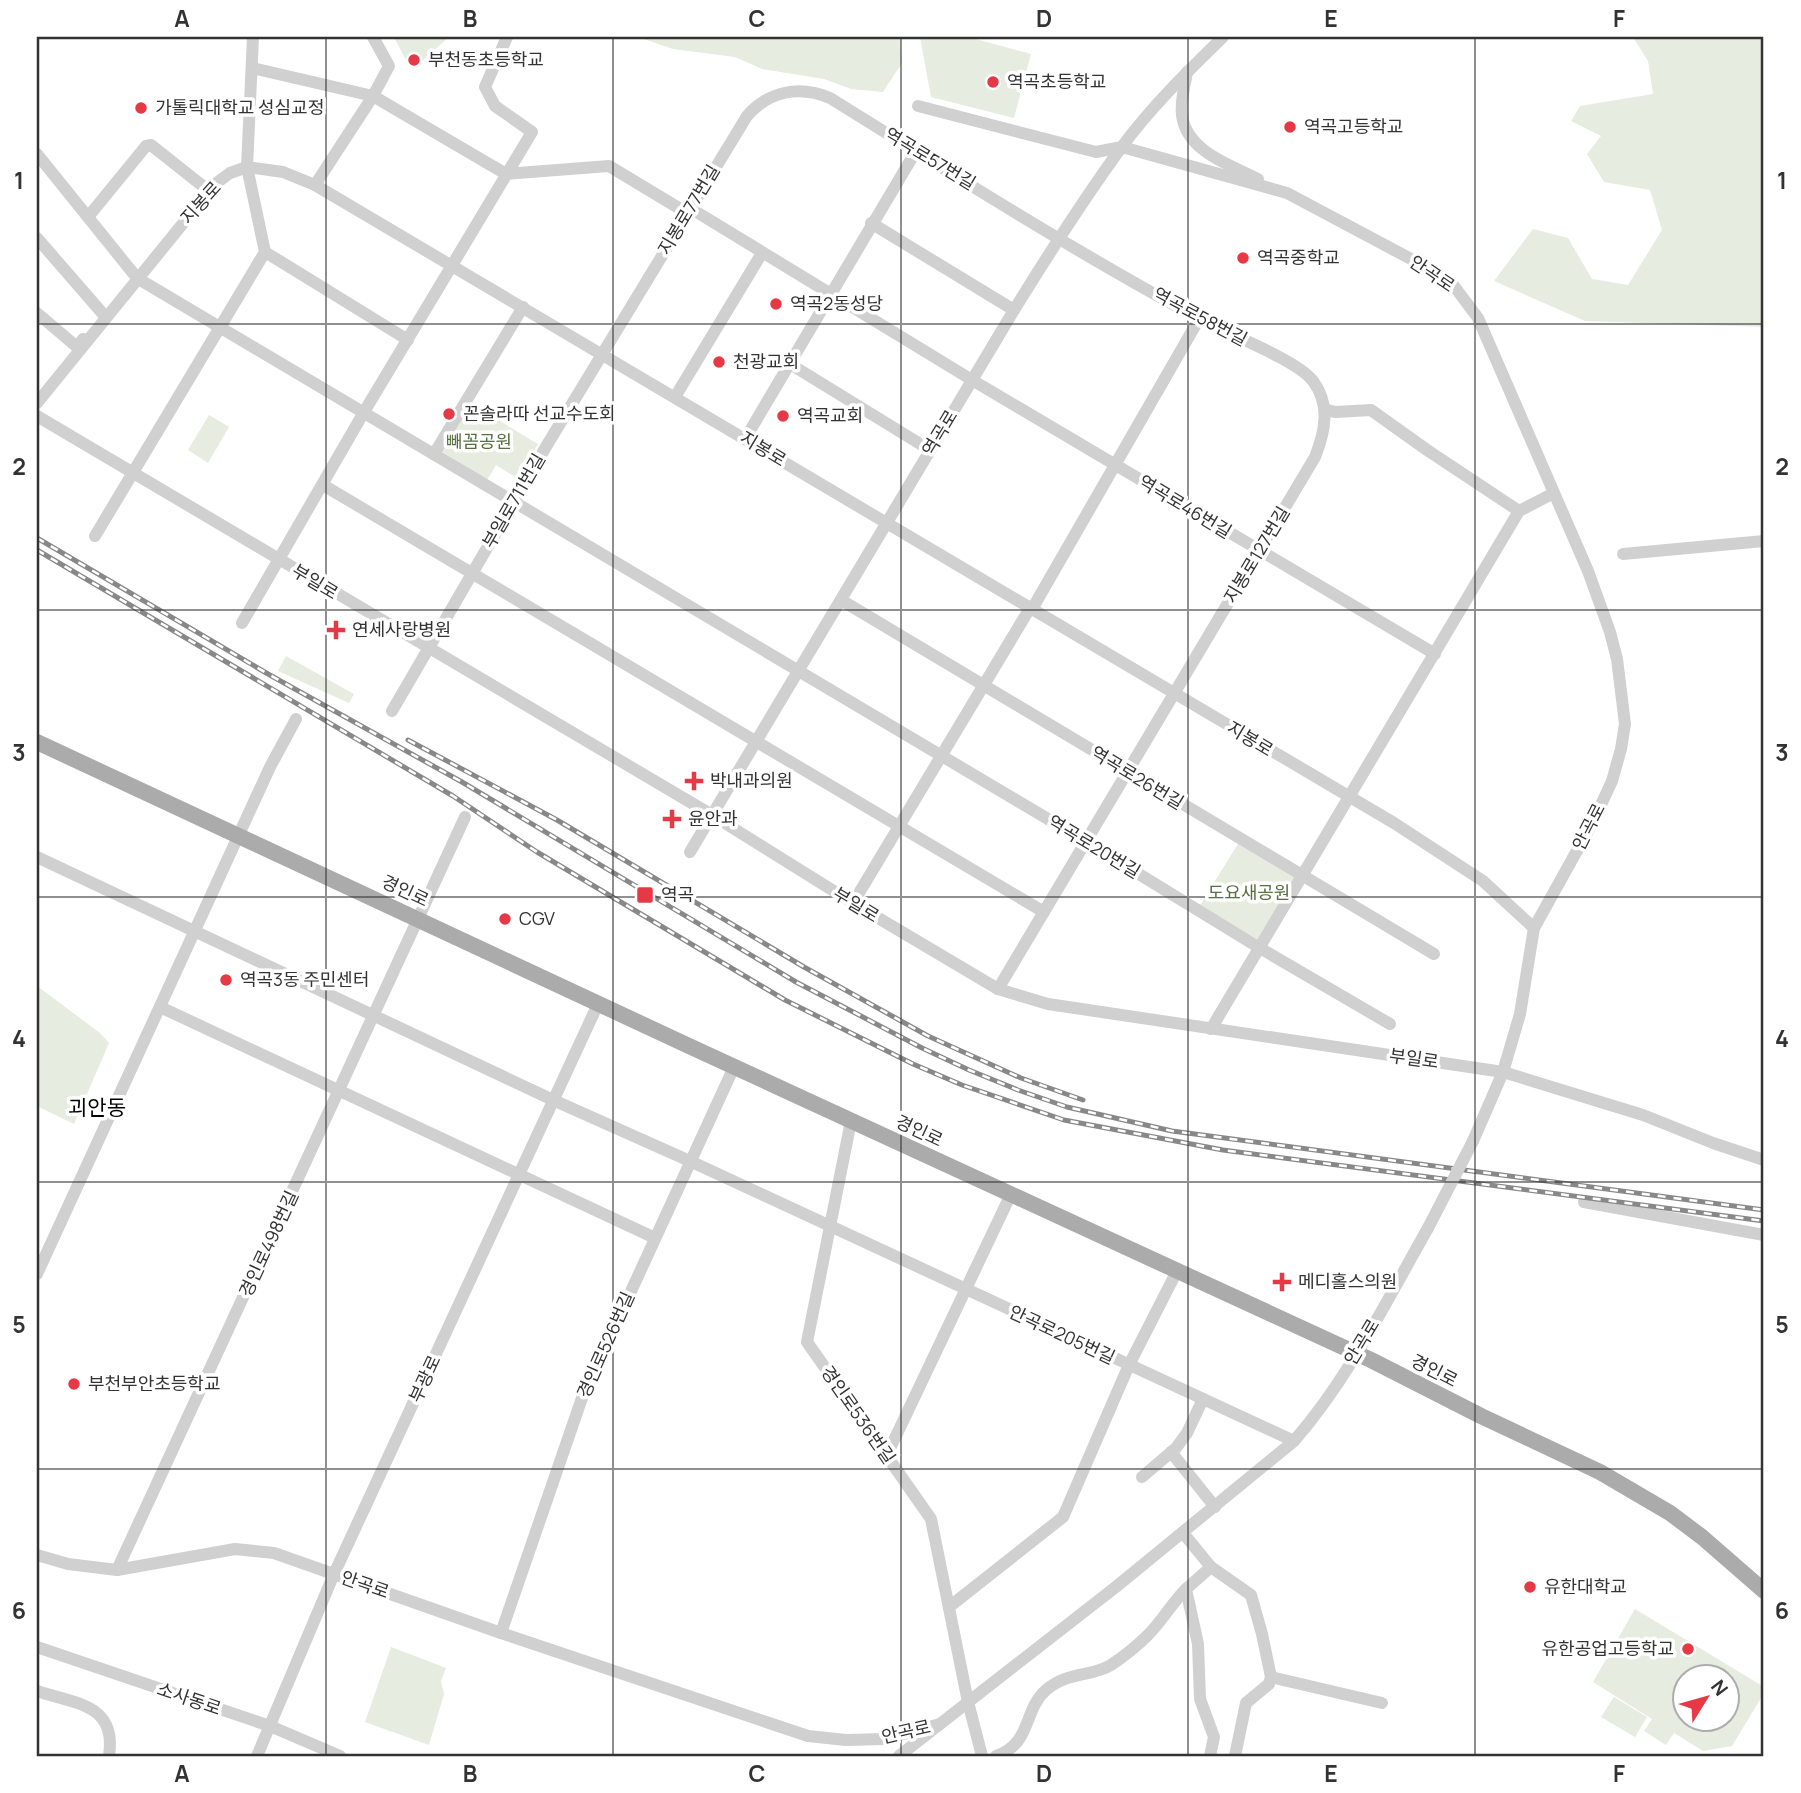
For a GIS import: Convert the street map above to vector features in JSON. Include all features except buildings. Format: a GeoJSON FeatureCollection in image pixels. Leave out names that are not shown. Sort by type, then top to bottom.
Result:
{"type":"FeatureCollection","features":[{"type":"Feature","properties":{"kind":"main road","name":"경인로"},"geometry":{"type":"LineString","coordinates":[[37,742],[734,1067],[1357,1353],[1612,1479],[1670,1513],[1702,1536],[1764,1591]]}},
{"type":"Feature","properties":{"kind":"street"},"geometry":{"type":"LineString","coordinates":[[95,536],[265,252],[247,167],[253,37]]}},
{"type":"Feature","properties":{"kind":"street"},"geometry":{"type":"LineString","coordinates":[[316,185],[389,66],[373,37]]}},
{"type":"Feature","properties":{"kind":"street"},"geometry":{"type":"LineString","coordinates":[[242,623],[364,412],[532,132],[495,106],[485,87],[507,37]]}},
{"type":"Feature","properties":{"kind":"street","name":"역곡로"},"geometry":{"type":"LineString","coordinates":[[690,852],[1060,237],[1122,147],[1187,72],[1223,37]]}},
{"type":"Feature","properties":{"kind":"street"},"geometry":{"type":"LineString","coordinates":[[252,68],[373,96],[506,174]]}},
{"type":"Feature","properties":{"kind":"street"},"geometry":{"type":"LineString","coordinates":[[1187,72],[1182,115],[1185,128],[1193,141],[1215,158],[1287,193]]}},
{"type":"Feature","properties":{"kind":"street","name":"역곡로57번길"},"geometry":{"type":"LineString","coordinates":[[797,91],[830,98],[1060,237]]}},
{"type":"Feature","properties":{"kind":"street","name":"지봉로77번길"},"geometry":{"type":"LineString","coordinates":[[603,354],[740,126],[755,107],[777,94],[797,91]]}},
{"type":"Feature","properties":{"kind":"street"},"geometry":{"type":"LineString","coordinates":[[918,106],[1096,152],[1122,147]]}},
{"type":"Feature","properties":{"kind":"street"},"geometry":{"type":"LineString","coordinates":[[88,216],[146,146],[151,145],[209,191]]}},
{"type":"Feature","properties":{"kind":"street","name":"안곡로"},"geometry":{"type":"LineString","coordinates":[[37,1555],[68,1564],[117,1570],[235,1549],[274,1553],[808,1736],[846,1740],[885,1739],[940,1724],[1215,1507],[1294,1441],[1310,1422],[1357,1353],[1428,1228],[1473,1142],[1503,1072],[1520,1014],[1534,928],[1594,820],[1612,781],[1621,749],[1625,724],[1617,659],[1588,571],[1552,494],[1478,318],[1454,286],[1428,268],[1287,193],[1122,147]]}},
{"type":"Feature","properties":{"kind":"street"},"geometry":{"type":"LineString","coordinates":[[745,439],[916,150]]}},
{"type":"Feature","properties":{"kind":"street"},"geometry":{"type":"LineString","coordinates":[[37,154],[137,278]]}},
{"type":"Feature","properties":{"kind":"street","name":"역곡로46번길"},"geometry":{"type":"LineString","coordinates":[[506,174],[609,166],[762,253],[1435,654]]}},
{"type":"Feature","properties":{"kind":"street","name":"지봉로"},"geometry":{"type":"LineString","coordinates":[[37,403],[107,312],[209,191],[230,173],[247,167],[283,172],[316,185],[1394,823],[1483,881],[1534,928]]}},
{"type":"Feature","properties":{"kind":"street"},"geometry":{"type":"LineString","coordinates":[[871,223],[1014,310]]}},
{"type":"Feature","properties":{"kind":"street","name":"역곡로58번길"},"geometry":{"type":"LineString","coordinates":[[1060,237],[1199,319],[1302,370],[1318,390],[1325,410]]}},
{"type":"Feature","properties":{"kind":"street"},"geometry":{"type":"LineString","coordinates":[[37,238],[107,312],[77,347],[37,313]]}},
{"type":"Feature","properties":{"kind":"street"},"geometry":{"type":"LineString","coordinates":[[265,252],[408,340]]}},
{"type":"Feature","properties":{"kind":"street"},"geometry":{"type":"LineString","coordinates":[[675,397],[762,253]]}},
{"type":"Feature","properties":{"kind":"street","name":"역곡로20번길"},"geometry":{"type":"LineString","coordinates":[[137,278],[1390,1024]]}},
{"type":"Feature","properties":{"kind":"street"},"geometry":{"type":"LineString","coordinates":[[434,454],[523,307]]}},
{"type":"Feature","properties":{"kind":"street"},"geometry":{"type":"LineString","coordinates":[[853,904],[1030,608],[1035,604],[1199,319]]}},
{"type":"Feature","properties":{"kind":"street","name":"부일로711번길"},"geometry":{"type":"LineString","coordinates":[[392,711],[603,354]]}},
{"type":"Feature","properties":{"kind":"street"},"geometry":{"type":"LineString","coordinates":[[790,365],[930,450]]}},
{"type":"Feature","properties":{"kind":"street"},"geometry":{"type":"LineString","coordinates":[[1325,410],[1371,410],[1519,511]]}},
{"type":"Feature","properties":{"kind":"street","name":"지봉로127번길"},"geometry":{"type":"LineString","coordinates":[[998,989],[1315,457],[1323,434],[1325,410]]}},
{"type":"Feature","properties":{"kind":"street","name":"부일로"},"geometry":{"type":"LineString","coordinates":[[37,416],[712,816],[853,904],[998,989],[1048,1004],[1503,1072],[1643,1115],[1764,1160]]}},
{"type":"Feature","properties":{"kind":"street"},"geometry":{"type":"LineString","coordinates":[[323,485],[1044,912]]}},
{"type":"Feature","properties":{"kind":"street"},"geometry":{"type":"LineString","coordinates":[[1211,1029],[1519,511],[1552,494]]}},
{"type":"Feature","properties":{"kind":"street"},"geometry":{"type":"LineString","coordinates":[[1623,554],[1764,541]]}},
{"type":"Feature","properties":{"kind":"street","name":"역곡로26번길"},"geometry":{"type":"LineString","coordinates":[[841,600],[1434,954]]}},
{"type":"Feature","properties":{"kind":"street"},"geometry":{"type":"LineString","coordinates":[[37,1274],[270,767],[296,719]]}},
{"type":"Feature","properties":{"kind":"street","name":"경인로498번길"},"geometry":{"type":"LineString","coordinates":[[117,1570],[466,817]]}},
{"type":"Feature","properties":{"kind":"street","name":"안곡로205번길"},"geometry":{"type":"LineString","coordinates":[[37,857],[553,1100],[1294,1441]]}},
{"type":"Feature","properties":{"kind":"street","name":"부광로"},"geometry":{"type":"LineString","coordinates":[[257,1756],[334,1574],[598,1004]]}},
{"type":"Feature","properties":{"kind":"street"},"geometry":{"type":"LineString","coordinates":[[160,1007],[655,1238]]}},
{"type":"Feature","properties":{"kind":"street","name":"경인로526번길"},"geometry":{"type":"LineString","coordinates":[[501,1633],[582,1398],[734,1067]]}},
{"type":"Feature","properties":{"kind":"street","name":"경인로536번길"},"geometry":{"type":"LineString","coordinates":[[851,1121],[807,1342],[931,1519],[968,1702],[982,1756]]}},
{"type":"Feature","properties":{"kind":"street"},"geometry":{"type":"LineString","coordinates":[[886,1457],[1012,1194]]}},
{"type":"Feature","properties":{"kind":"street"},"geometry":{"type":"LineString","coordinates":[[1584,1202],[1764,1235]]}},
{"type":"Feature","properties":{"kind":"street"},"geometry":{"type":"LineString","coordinates":[[949,1607],[1063,1517],[1129,1365],[1177,1271]]}},
{"type":"Feature","properties":{"kind":"street"},"geometry":{"type":"LineString","coordinates":[[1142,1477],[1171,1452],[1187,1433],[1203,1399]]}},
{"type":"Feature","properties":{"kind":"street"},"geometry":{"type":"LineString","coordinates":[[1171,1452],[1215,1507]]}},
{"type":"Feature","properties":{"kind":"street"},"geometry":{"type":"LineString","coordinates":[[1182,1533],[1211,1567],[1251,1595],[1262,1634],[1271,1677],[1269,1684],[1247,1703],[1235,1756]]}},
{"type":"Feature","properties":{"kind":"street"},"geometry":{"type":"LineString","coordinates":[[996,1756],[1008,1752],[1024,1734],[1034,1707],[1044,1692],[1070,1676],[1108,1667],[1149,1634],[1173,1602],[1211,1567]]}},
{"type":"Feature","properties":{"kind":"street"},"geometry":{"type":"LineString","coordinates":[[1186,1590],[1198,1644],[1200,1699],[1214,1737],[1210,1756]]}},
{"type":"Feature","properties":{"kind":"street","name":"소사동로"},"geometry":{"type":"LineString","coordinates":[[37,1647],[270,1726],[340,1756]]}},
{"type":"Feature","properties":{"kind":"street"},"geometry":{"type":"LineString","coordinates":[[1271,1677],[1382,1703]]}},
{"type":"Feature","properties":{"kind":"street"},"geometry":{"type":"LineString","coordinates":[[37,1691],[99,1714],[109,1728],[109,1756]]}},
{"type":"Feature","properties":{"kind":"street"},"geometry":{"type":"LineString","coordinates":[[899,1756],[940,1724]]}},
{"type":"Feature","properties":{"kind":"green space"},"geometry":{"type":"Polygon","coordinates":[[[394,37],[449,37],[413,69],[394,37]]]}},
{"type":"Feature","properties":{"kind":"green space"},"geometry":{"type":"Polygon","coordinates":[[[638,37],[900,37],[902,63],[883,92],[851,89],[824,79],[762,69],[735,57],[673,49],[638,37]]]}},
{"type":"Feature","properties":{"kind":"green space"},"geometry":{"type":"Polygon","coordinates":[[[920,37],[968,37],[1031,54],[1014,118],[931,97],[920,37]]]}},
{"type":"Feature","properties":{"kind":"green space"},"geometry":{"type":"Polygon","coordinates":[[[1633,37],[1764,37],[1764,327],[1585,321],[1494,281],[1533,229],[1568,238],[1592,279],[1628,285],[1662,230],[1650,190],[1604,182],[1587,154],[1601,136],[1571,121],[1580,106],[1653,94],[1648,61],[1633,37]]]}},
{"type":"Feature","properties":{"kind":"green space","name":"빼꼼공원"},"geometry":{"type":"Polygon","coordinates":[[[470,403],[538,444],[517,478],[496,465],[487,480],[441,451],[470,403]]]}},
{"type":"Feature","properties":{"kind":"green space"},"geometry":{"type":"Polygon","coordinates":[[[209,415],[229,427],[208,463],[188,450],[209,415]]]}},
{"type":"Feature","properties":{"kind":"green space"},"geometry":{"type":"Polygon","coordinates":[[[286,656],[354,694],[349,703],[278,671],[286,656]]]}},
{"type":"Feature","properties":{"kind":"green space","name":"도요새공원"},"geometry":{"type":"Polygon","coordinates":[[[1241,839],[1302,876],[1258,947],[1197,910],[1241,839]]]}},
{"type":"Feature","properties":{"kind":"green space"},"geometry":{"type":"Polygon","coordinates":[[[37,986],[100,1033],[109,1043],[74,1124],[37,1106],[37,986]]]}},
{"type":"Feature","properties":{"kind":"green space"},"geometry":{"type":"Polygon","coordinates":[[[1635,1609],[1726,1664],[1672,1664],[1673,1734],[1666,1745],[1644,1731],[1652,1719],[1593,1682],[1635,1609]]]}},
{"type":"Feature","properties":{"kind":"green space"},"geometry":{"type":"Polygon","coordinates":[[[391,1647],[446,1668],[441,1681],[444,1694],[429,1745],[365,1722],[391,1647]]]}},
{"type":"Feature","properties":{"kind":"green space"},"geometry":{"type":"Polygon","coordinates":[[[1742,1674],[1764,1687],[1764,1693],[1742,1729],[1742,1674]]]}},
{"type":"Feature","properties":{"kind":"green space"},"geometry":{"type":"Polygon","coordinates":[[[1614,1697],[1647,1717],[1635,1737],[1601,1717],[1614,1697]]]}},
{"type":"Feature","properties":{"kind":"green space"},"geometry":{"type":"Polygon","coordinates":[[[1676,1734],[1739,1734],[1732,1746],[1703,1751],[1676,1734]]]}},
{"type":"Feature","properties":{"kind":"railway"},"geometry":{"type":"LineString","coordinates":[[37,538],[268,674],[462,782],[796,982],[922,1048],[1018,1090],[1067,1107],[1172,1131],[1764,1210]]}},
{"type":"Feature","properties":{"kind":"railway"},"geometry":{"type":"LineString","coordinates":[[37,550],[453,796],[537,852],[785,1000],[913,1064],[962,1085],[1064,1120],[1223,1150],[1764,1221]]}},
{"type":"Feature","properties":{"kind":"railway"},"geometry":{"type":"LineString","coordinates":[[408,740],[557,820],[804,967],[928,1036],[1021,1078],[1083,1100]]}},
{"type":"Feature","properties":{"kind":"place","name":"부천동초등학교"},"geometry":{"type":"Point","coordinates":[414,60]}},
{"type":"Feature","properties":{"kind":"place","name":"역곡초등학교"},"geometry":{"type":"Point","coordinates":[993,82]}},
{"type":"Feature","properties":{"kind":"place","name":"가톨릭대학교 성심교정"},"geometry":{"type":"Point","coordinates":[141,108]}},
{"type":"Feature","properties":{"kind":"place","name":"역곡고등학교"},"geometry":{"type":"Point","coordinates":[1290,127]}},
{"type":"Feature","properties":{"kind":"place","name":"역곡중학교"},"geometry":{"type":"Point","coordinates":[1243,258]}},
{"type":"Feature","properties":{"kind":"place","name":"역곡2동성당"},"geometry":{"type":"Point","coordinates":[776,304]}},
{"type":"Feature","properties":{"kind":"place","name":"천광교회"},"geometry":{"type":"Point","coordinates":[719,362]}},
{"type":"Feature","properties":{"kind":"place","name":"꼰솔라따 선교수도회"},"geometry":{"type":"Point","coordinates":[449,414]}},
{"type":"Feature","properties":{"kind":"place","name":"역곡교회"},"geometry":{"type":"Point","coordinates":[783,416]}},
{"type":"Feature","properties":{"kind":"place","name":"연세사랑병원"},"geometry":{"type":"Point","coordinates":[336,630]}},
{"type":"Feature","properties":{"kind":"place","name":"박내과의원"},"geometry":{"type":"Point","coordinates":[694,781]}},
{"type":"Feature","properties":{"kind":"place","name":"윤안과"},"geometry":{"type":"Point","coordinates":[672,819]}},
{"type":"Feature","properties":{"kind":"place","name":"역곡"},"geometry":{"type":"Point","coordinates":[645,895]}},
{"type":"Feature","properties":{"kind":"place","name":"CGV"},"geometry":{"type":"Point","coordinates":[505,919]}},
{"type":"Feature","properties":{"kind":"place","name":"역곡3동 주민센터"},"geometry":{"type":"Point","coordinates":[226,980]}},
{"type":"Feature","properties":{"kind":"place","name":"메디홀스의원"},"geometry":{"type":"Point","coordinates":[1282,1282]}},
{"type":"Feature","properties":{"kind":"place","name":"부천부안초등학교"},"geometry":{"type":"Point","coordinates":[74,1384]}},
{"type":"Feature","properties":{"kind":"place","name":"유한대학교"},"geometry":{"type":"Point","coordinates":[1530,1587]}},
{"type":"Feature","properties":{"kind":"place","name":"유한공업고등학교"},"geometry":{"type":"Point","coordinates":[1688,1649]}},
{"type":"Feature","properties":{"kind":"district","name":"괴안동"},"geometry":{"type":"Point","coordinates":[97,1108]}}]}
